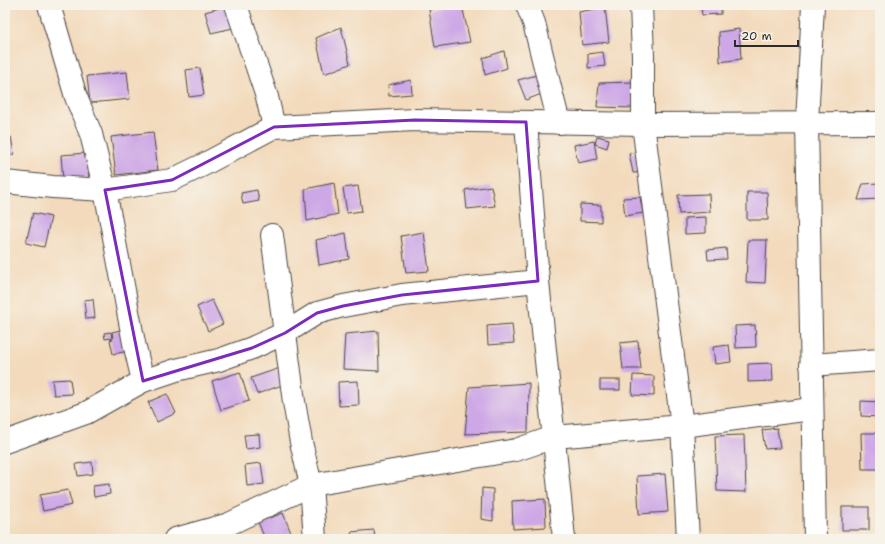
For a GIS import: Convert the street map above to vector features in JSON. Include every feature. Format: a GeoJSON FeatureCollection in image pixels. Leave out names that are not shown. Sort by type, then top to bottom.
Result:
{"type":"FeatureCollection","features":[{"type":"Feature","properties":{"kind":"street"},"geometry":{"type":"LineString","coordinates":[[49,5],[76,97],[91,134],[105,190],[134,342],[143,381]]}},
{"type":"Feature","properties":{"kind":"street"},"geometry":{"type":"LineString","coordinates":[[236,5],[268,97],[274,127]]}},
{"type":"Feature","properties":{"kind":"street"},"geometry":{"type":"LineString","coordinates":[[527,5],[534,23],[559,123]]}},
{"type":"Feature","properties":{"kind":"street"},"geometry":{"type":"LineString","coordinates":[[641,5],[643,124],[682,426],[688,539]]}},
{"type":"Feature","properties":{"kind":"street"},"geometry":{"type":"LineString","coordinates":[[813,5],[807,123],[815,539]]}},
{"type":"Feature","properties":{"kind":"street"},"geometry":{"type":"LineString","coordinates":[[5,182],[53,188],[105,190],[172,180],[274,127],[415,120],[643,124],[880,123]]}},
{"type":"Feature","properties":{"kind":"street"},"geometry":{"type":"LineString","coordinates":[[526,122],[538,281],[564,539]]}},
{"type":"Feature","properties":{"kind":"street"},"geometry":{"type":"LineString","coordinates":[[272,235],[294,402],[311,485],[315,539]]}},
{"type":"Feature","properties":{"kind":"street"},"geometry":{"type":"LineString","coordinates":[[5,442],[86,413],[143,381],[176,370],[219,360],[252,348],[285,333],[317,313],[343,306],[402,295],[538,281]]}},
{"type":"Feature","properties":{"kind":"street"},"geometry":{"type":"LineString","coordinates":[[811,365],[880,360]]}},
{"type":"Feature","properties":{"kind":"street"},"geometry":{"type":"LineString","coordinates":[[176,539],[230,524],[311,485],[516,450],[554,437],[682,426],[812,410]]}},
{"type":"Feature","properties":{"kind":"highlighted area"},"geometry":{"type":"Polygon","coordinates":[[[415,120],[526,122],[538,281],[402,295],[343,306],[317,313],[285,333],[252,348],[143,381],[105,190],[172,180],[274,127],[415,120]]]}},
{"type":"Feature","properties":{"kind":"building"},"geometry":{"type":"Polygon","coordinates":[[[448,5],[462,5],[470,42],[435,47],[429,10],[448,5]]]}},
{"type":"Feature","properties":{"kind":"building"},"geometry":{"type":"Polygon","coordinates":[[[701,5],[721,5],[721,14],[702,15],[701,5]]]}},
{"type":"Feature","properties":{"kind":"building"},"geometry":{"type":"Polygon","coordinates":[[[227,6],[233,28],[211,33],[205,12],[227,6]]]}},
{"type":"Feature","properties":{"kind":"building"},"geometry":{"type":"Polygon","coordinates":[[[605,7],[609,42],[582,45],[579,12],[605,7]]]}},
{"type":"Feature","properties":{"kind":"building"},"geometry":{"type":"Polygon","coordinates":[[[341,27],[350,64],[324,74],[316,38],[341,27]]]}},
{"type":"Feature","properties":{"kind":"building"},"geometry":{"type":"Polygon","coordinates":[[[739,29],[741,59],[720,62],[719,32],[739,29]]]}},
{"type":"Feature","properties":{"kind":"building"},"geometry":{"type":"Polygon","coordinates":[[[504,51],[507,68],[485,75],[483,58],[504,51]]]}},
{"type":"Feature","properties":{"kind":"building"},"geometry":{"type":"Polygon","coordinates":[[[603,52],[605,66],[588,68],[588,54],[603,52]]]}},
{"type":"Feature","properties":{"kind":"building"},"geometry":{"type":"Polygon","coordinates":[[[200,68],[204,95],[189,97],[186,70],[200,68]]]}},
{"type":"Feature","properties":{"kind":"building"},"geometry":{"type":"Polygon","coordinates":[[[127,72],[130,99],[90,103],[87,76],[127,72]]]}},
{"type":"Feature","properties":{"kind":"building"},"geometry":{"type":"Polygon","coordinates":[[[541,74],[544,93],[526,100],[518,80],[541,74]]]}},
{"type":"Feature","properties":{"kind":"building"},"geometry":{"type":"Polygon","coordinates":[[[411,80],[412,94],[389,96],[388,85],[411,80]]]}},
{"type":"Feature","properties":{"kind":"building"},"geometry":{"type":"Polygon","coordinates":[[[632,82],[633,108],[597,107],[599,83],[632,82]]]}},
{"type":"Feature","properties":{"kind":"building"},"geometry":{"type":"Polygon","coordinates":[[[153,132],[158,170],[116,175],[111,137],[153,132]]]}},
{"type":"Feature","properties":{"kind":"building"},"geometry":{"type":"Polygon","coordinates":[[[597,136],[609,139],[607,148],[595,144],[597,136]]]}},
{"type":"Feature","properties":{"kind":"building"},"geometry":{"type":"Polygon","coordinates":[[[11,137],[14,154],[5,156],[5,138],[11,137]]]}},
{"type":"Feature","properties":{"kind":"building"},"geometry":{"type":"Polygon","coordinates":[[[594,141],[597,159],[578,163],[574,145],[594,141]]]}},
{"type":"Feature","properties":{"kind":"building"},"geometry":{"type":"Polygon","coordinates":[[[642,152],[646,172],[633,173],[629,153],[642,152]]]}},
{"type":"Feature","properties":{"kind":"building"},"geometry":{"type":"Polygon","coordinates":[[[87,153],[89,178],[63,180],[61,155],[87,153]]]}},
{"type":"Feature","properties":{"kind":"building"},"geometry":{"type":"Polygon","coordinates":[[[334,183],[338,214],[307,221],[305,189],[334,183]]]}},
{"type":"Feature","properties":{"kind":"building"},"geometry":{"type":"Polygon","coordinates":[[[880,183],[880,199],[858,200],[863,184],[880,183]]]}},
{"type":"Feature","properties":{"kind":"building"},"geometry":{"type":"Polygon","coordinates":[[[358,186],[362,211],[347,213],[343,188],[358,186]]]}},
{"type":"Feature","properties":{"kind":"building"},"geometry":{"type":"Polygon","coordinates":[[[491,186],[495,206],[467,209],[465,190],[491,186]]]}},
{"type":"Feature","properties":{"kind":"building"},"geometry":{"type":"Polygon","coordinates":[[[257,190],[259,201],[243,204],[241,193],[257,190]]]}},
{"type":"Feature","properties":{"kind":"building"},"geometry":{"type":"Polygon","coordinates":[[[747,192],[767,192],[768,220],[747,220],[747,192]]]}},
{"type":"Feature","properties":{"kind":"building"},"geometry":{"type":"Polygon","coordinates":[[[709,194],[710,212],[679,214],[678,195],[709,194]]]}},
{"type":"Feature","properties":{"kind":"building"},"geometry":{"type":"Polygon","coordinates":[[[640,197],[643,213],[625,216],[623,198],[640,197]]]}},
{"type":"Feature","properties":{"kind":"building"},"geometry":{"type":"Polygon","coordinates":[[[580,204],[601,205],[601,222],[580,221],[580,204]]]}},
{"type":"Feature","properties":{"kind":"building"},"geometry":{"type":"Polygon","coordinates":[[[33,213],[51,217],[44,247],[26,243],[33,213]]]}},
{"type":"Feature","properties":{"kind":"building"},"geometry":{"type":"Polygon","coordinates":[[[706,217],[706,233],[685,234],[685,218],[706,217]]]}},
{"type":"Feature","properties":{"kind":"building"},"geometry":{"type":"Polygon","coordinates":[[[424,232],[429,271],[406,273],[401,236],[424,232]]]}},
{"type":"Feature","properties":{"kind":"building"},"geometry":{"type":"Polygon","coordinates":[[[346,233],[349,259],[319,265],[316,240],[346,233]]]}},
{"type":"Feature","properties":{"kind":"building"},"geometry":{"type":"Polygon","coordinates":[[[748,240],[767,240],[765,283],[746,282],[748,240]]]}},
{"type":"Feature","properties":{"kind":"building"},"geometry":{"type":"Polygon","coordinates":[[[726,248],[727,259],[708,260],[707,250],[726,248]]]}},
{"type":"Feature","properties":{"kind":"building"},"geometry":{"type":"Polygon","coordinates":[[[876,290],[880,290],[880,307],[878,308],[876,290]]]}},
{"type":"Feature","properties":{"kind":"building"},"geometry":{"type":"Polygon","coordinates":[[[93,299],[95,318],[86,319],[84,300],[93,299]]]}},
{"type":"Feature","properties":{"kind":"building"},"geometry":{"type":"Polygon","coordinates":[[[212,300],[223,324],[208,331],[197,307],[212,300]]]}},
{"type":"Feature","properties":{"kind":"building"},"geometry":{"type":"Polygon","coordinates":[[[876,312],[880,312],[880,334],[878,334],[876,312]]]}},
{"type":"Feature","properties":{"kind":"building"},"geometry":{"type":"Polygon","coordinates":[[[512,324],[514,343],[488,345],[487,326],[512,324]]]}},
{"type":"Feature","properties":{"kind":"building"},"geometry":{"type":"Polygon","coordinates":[[[755,325],[756,347],[736,348],[735,326],[755,325]]]}},
{"type":"Feature","properties":{"kind":"building"},"geometry":{"type":"Polygon","coordinates":[[[125,329],[129,351],[113,354],[110,340],[113,339],[112,332],[125,329]]]}},
{"type":"Feature","properties":{"kind":"building"},"geometry":{"type":"Polygon","coordinates":[[[378,331],[379,371],[343,369],[345,334],[378,331]]]}},
{"type":"Feature","properties":{"kind":"building"},"geometry":{"type":"Polygon","coordinates":[[[111,332],[112,338],[105,339],[104,333],[111,332]]]}},
{"type":"Feature","properties":{"kind":"building"},"geometry":{"type":"Polygon","coordinates":[[[638,341],[641,369],[623,369],[620,343],[638,341]]]}},
{"type":"Feature","properties":{"kind":"building"},"geometry":{"type":"Polygon","coordinates":[[[729,345],[731,362],[715,364],[713,347],[729,345]]]}},
{"type":"Feature","properties":{"kind":"building"},"geometry":{"type":"Polygon","coordinates":[[[772,363],[773,381],[748,382],[748,364],[772,363]]]}},
{"type":"Feature","properties":{"kind":"building"},"geometry":{"type":"Polygon","coordinates":[[[280,368],[285,384],[257,394],[251,378],[280,368]]]}},
{"type":"Feature","properties":{"kind":"building"},"geometry":{"type":"Polygon","coordinates":[[[240,372],[249,401],[221,410],[212,381],[240,372]]]}},
{"type":"Feature","properties":{"kind":"building"},"geometry":{"type":"Polygon","coordinates":[[[633,375],[654,376],[654,396],[632,395],[633,375]]]}},
{"type":"Feature","properties":{"kind":"building"},"geometry":{"type":"Polygon","coordinates":[[[70,379],[72,394],[54,395],[52,380],[70,379]]]}},
{"type":"Feature","properties":{"kind":"building"},"geometry":{"type":"Polygon","coordinates":[[[600,380],[620,380],[620,390],[600,390],[600,380]]]}},
{"type":"Feature","properties":{"kind":"building"},"geometry":{"type":"Polygon","coordinates":[[[358,381],[359,405],[339,406],[338,382],[358,381]]]}},
{"type":"Feature","properties":{"kind":"building"},"geometry":{"type":"Polygon","coordinates":[[[529,383],[528,432],[465,434],[469,387],[529,383]]]}},
{"type":"Feature","properties":{"kind":"building"},"geometry":{"type":"Polygon","coordinates":[[[167,394],[176,413],[157,422],[148,402],[167,394]]]}},
{"type":"Feature","properties":{"kind":"building"},"geometry":{"type":"Polygon","coordinates":[[[861,401],[880,402],[880,417],[861,416],[861,401]]]}},
{"type":"Feature","properties":{"kind":"building"},"geometry":{"type":"Polygon","coordinates":[[[777,428],[780,448],[765,449],[762,430],[777,428]]]}},
{"type":"Feature","properties":{"kind":"building"},"geometry":{"type":"Polygon","coordinates":[[[861,433],[880,433],[880,469],[862,469],[861,433]]]}},
{"type":"Feature","properties":{"kind":"building"},"geometry":{"type":"Polygon","coordinates":[[[259,434],[260,447],[246,449],[244,435],[259,434]]]}},
{"type":"Feature","properties":{"kind":"building"},"geometry":{"type":"Polygon","coordinates":[[[744,435],[746,492],[717,491],[715,436],[744,435]]]}},
{"type":"Feature","properties":{"kind":"building"},"geometry":{"type":"Polygon","coordinates":[[[92,462],[93,474],[78,476],[76,464],[92,462]]]}},
{"type":"Feature","properties":{"kind":"building"},"geometry":{"type":"Polygon","coordinates":[[[261,463],[264,484],[247,486],[245,465],[261,463]]]}},
{"type":"Feature","properties":{"kind":"building"},"geometry":{"type":"Polygon","coordinates":[[[665,474],[668,512],[639,514],[637,476],[665,474]]]}},
{"type":"Feature","properties":{"kind":"building"},"geometry":{"type":"Polygon","coordinates":[[[109,484],[110,494],[94,497],[93,486],[109,484]]]}},
{"type":"Feature","properties":{"kind":"building"},"geometry":{"type":"Polygon","coordinates":[[[482,488],[493,489],[493,521],[481,519],[482,488]]]}},
{"type":"Feature","properties":{"kind":"building"},"geometry":{"type":"Polygon","coordinates":[[[68,490],[72,505],[43,511],[40,495],[68,490]]]}},
{"type":"Feature","properties":{"kind":"building"},"geometry":{"type":"Polygon","coordinates":[[[545,499],[546,527],[513,529],[512,501],[545,499]]]}},
{"type":"Feature","properties":{"kind":"building"},"geometry":{"type":"Polygon","coordinates":[[[842,507],[869,507],[869,530],[842,530],[842,507]]]}},
{"type":"Feature","properties":{"kind":"building"},"geometry":{"type":"Polygon","coordinates":[[[283,513],[291,533],[276,539],[265,539],[258,522],[283,513]]]}},
{"type":"Feature","properties":{"kind":"building"},"geometry":{"type":"Polygon","coordinates":[[[374,530],[375,539],[352,539],[351,532],[374,530]]]}}]}
